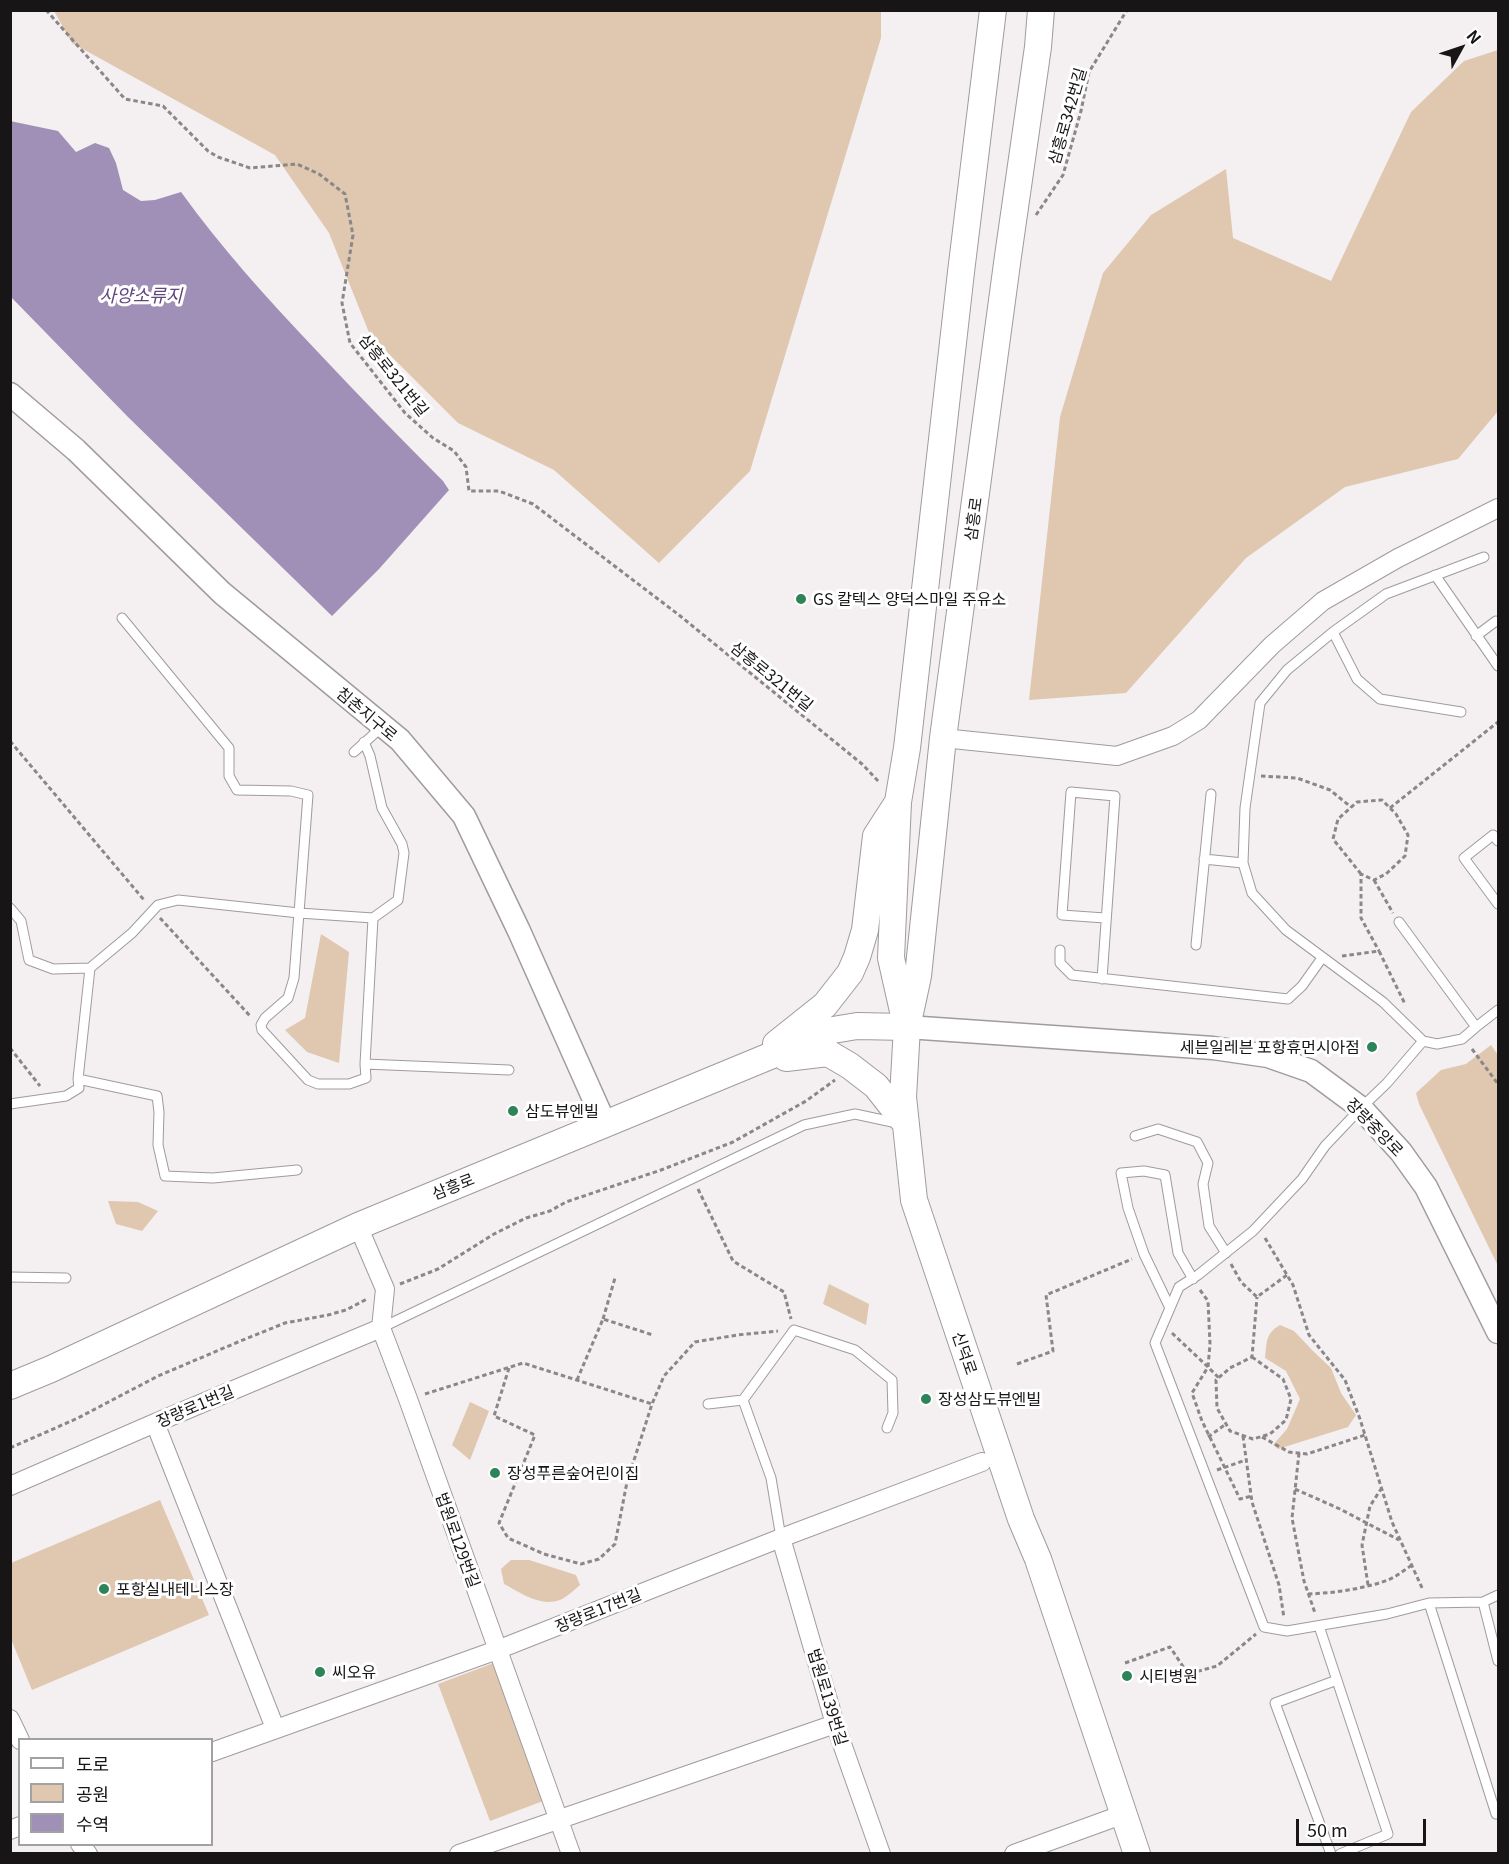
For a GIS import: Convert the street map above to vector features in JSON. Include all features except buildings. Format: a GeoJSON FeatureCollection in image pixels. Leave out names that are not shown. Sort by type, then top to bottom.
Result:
{"type":"FeatureCollection","features":[{"type":"Feature","properties":{"kind":"main road"},"geometry":{"type":"LineString","coordinates":[[907,1028],[891,958],[898,802],[907,748],[960,272],[993,10]]}},
{"type":"Feature","properties":{"kind":"main road","name":"삼흥로"},"geometry":{"type":"LineString","coordinates":[[10,1386],[358,1226],[833,1030],[857,1026],[907,1028],[918,976],[943,738],[1038,47],[1041,10]]}},
{"type":"Feature","properties":{"kind":"main road"},"geometry":{"type":"LineString","coordinates":[[753,1062],[825,1005],[849,973],[857,957],[864,930],[876,836],[898,802]]}},
{"type":"Feature","properties":{"kind":"main road","name":"신덕로"},"geometry":{"type":"LineString","coordinates":[[907,1028],[903,1097],[914,1200],[1137,1854]]}},
{"type":"Feature","properties":{"kind":"main road"},"geometry":{"type":"LineString","coordinates":[[753,1062],[828,1053],[876,1086],[906,1125]]}},
{"type":"Feature","properties":{"kind":"street","name":"침촌지구로"},"geometry":{"type":"LineString","coordinates":[[10,394],[76,450],[222,593],[400,740],[464,816],[519,931],[605,1124]]}},
{"type":"Feature","properties":{"kind":"street"},"geometry":{"type":"LineString","coordinates":[[943,738],[1117,756],[1173,736],[1199,720],[1272,645],[1323,601],[1398,558],[1498,508]]}},
{"type":"Feature","properties":{"kind":"street","name":"장량중앙로"},"geometry":{"type":"LineString","coordinates":[[907,1028],[1213,1047],[1268,1056],[1311,1071],[1361,1108],[1401,1152],[1426,1187],[1498,1332]]}},
{"type":"Feature","properties":{"kind":"street","name":"법원로129번길"},"geometry":{"type":"LineString","coordinates":[[358,1226],[378,1293],[381,1328],[571,1854]]}},
{"type":"Feature","properties":{"kind":"street","name":"장량로1번길"},"geometry":{"type":"LineString","coordinates":[[10,1486],[381,1328]]}},
{"type":"Feature","properties":{"kind":"street"},"geometry":{"type":"LineString","coordinates":[[156,1423],[275,1728]]}},
{"type":"Feature","properties":{"kind":"street","name":"장량로17번길"},"geometry":{"type":"LineString","coordinates":[[213,1752],[497,1650],[982,1462]]}},
{"type":"Feature","properties":{"kind":"street","name":"법원로139번길"},"geometry":{"type":"LineString","coordinates":[[781,1538],[835,1724],[881,1854]]}},
{"type":"Feature","properties":{"kind":"street"},"geometry":{"type":"LineString","coordinates":[[10,1719],[19,1738]]}},
{"type":"Feature","properties":{"kind":"street"},"geometry":{"type":"LineString","coordinates":[[459,1854],[835,1724]]}},
{"type":"Feature","properties":{"kind":"street"},"geometry":{"type":"LineString","coordinates":[[1014,1854],[1124,1814]]}},
{"type":"Feature","properties":{"kind":"lane"},"geometry":{"type":"LineString","coordinates":[[1484,557],[1386,594],[1333,632],[1287,670],[1260,703],[1245,808],[1243,863],[1252,893],[1286,930],[1383,1002],[1423,1041],[1437,1044],[1462,1040],[1498,1010]]}},
{"type":"Feature","properties":{"kind":"lane"},"geometry":{"type":"LineString","coordinates":[[1435,575],[1498,666]]}},
{"type":"Feature","properties":{"kind":"lane"},"geometry":{"type":"LineString","coordinates":[[122,618],[229,748],[229,776],[237,790],[291,791],[309,795],[294,978],[288,998],[261,1025],[262,1030],[304,1076],[318,1084],[349,1084],[366,1078],[373,918]]}},
{"type":"Feature","properties":{"kind":"lane"},"geometry":{"type":"LineString","coordinates":[[1476,636],[1496,621],[1498,622]]}},
{"type":"Feature","properties":{"kind":"lane"},"geometry":{"type":"LineString","coordinates":[[1333,632],[1357,679],[1380,699],[1461,712]]}},
{"type":"Feature","properties":{"kind":"lane"},"geometry":{"type":"LineString","coordinates":[[354,752],[384,726]]}},
{"type":"Feature","properties":{"kind":"lane"},"geometry":{"type":"LineString","coordinates":[[10,908],[21,921],[29,960],[53,969],[90,968],[132,933],[158,905],[178,900],[299,913],[373,918],[398,900],[404,853],[402,844],[382,808],[370,756],[364,742]]}},
{"type":"Feature","properties":{"kind":"lane"},"geometry":{"type":"LineString","coordinates":[[1102,979],[1115,796],[1071,792],[1062,915],[1105,918]]}},
{"type":"Feature","properties":{"kind":"lane"},"geometry":{"type":"LineString","coordinates":[[1196,945],[1211,794]]}},
{"type":"Feature","properties":{"kind":"lane"},"geometry":{"type":"LineString","coordinates":[[1498,841],[1494,835],[1464,858],[1498,904]]}},
{"type":"Feature","properties":{"kind":"lane"},"geometry":{"type":"LineString","coordinates":[[1204,859],[1243,863]]}},
{"type":"Feature","properties":{"kind":"lane"},"geometry":{"type":"LineString","coordinates":[[1399,922],[1476,1026]]}},
{"type":"Feature","properties":{"kind":"lane"},"geometry":{"type":"LineString","coordinates":[[1060,950],[1060,963],[1072,975],[1288,999],[1302,987],[1322,958]]}},
{"type":"Feature","properties":{"kind":"lane"},"geometry":{"type":"LineString","coordinates":[[10,1104],[66,1096],[79,1088],[78,1079],[90,968]]}},
{"type":"Feature","properties":{"kind":"lane"},"geometry":{"type":"LineString","coordinates":[[1423,1041],[1387,1083],[1325,1146],[1302,1179],[1258,1226],[1193,1279],[1179,1287],[1155,1343],[1264,1627],[1287,1631],[1387,1614],[1429,1603],[1483,1602],[1498,1595]]}},
{"type":"Feature","properties":{"kind":"lane"},"geometry":{"type":"LineString","coordinates":[[365,1064],[509,1070]]}},
{"type":"Feature","properties":{"kind":"lane"},"geometry":{"type":"LineString","coordinates":[[78,1079],[157,1096],[158,1145],[165,1176],[213,1178],[297,1170]]}},
{"type":"Feature","properties":{"kind":"lane"},"geometry":{"type":"LineString","coordinates":[[381,1328],[804,1125],[855,1114],[906,1125]]}},
{"type":"Feature","properties":{"kind":"lane"},"geometry":{"type":"LineString","coordinates":[[1135,1136],[1158,1129],[1197,1142],[1208,1163],[1203,1184],[1209,1226],[1226,1253]]}},
{"type":"Feature","properties":{"kind":"lane"},"geometry":{"type":"LineString","coordinates":[[1170,1308],[1144,1254],[1128,1208],[1121,1173],[1144,1172],[1165,1175],[1178,1253],[1193,1279]]}},
{"type":"Feature","properties":{"kind":"lane"},"geometry":{"type":"LineString","coordinates":[[10,1277],[66,1278]]}},
{"type":"Feature","properties":{"kind":"lane"},"geometry":{"type":"LineString","coordinates":[[708,1404],[743,1400],[794,1330],[855,1350],[892,1380],[893,1413],[887,1428]]}},
{"type":"Feature","properties":{"kind":"lane"},"geometry":{"type":"LineString","coordinates":[[743,1400],[771,1478],[781,1538]]}},
{"type":"Feature","properties":{"kind":"lane"},"geometry":{"type":"LineString","coordinates":[[1483,1602],[1497,1655]]}},
{"type":"Feature","properties":{"kind":"lane"},"geometry":{"type":"LineString","coordinates":[[1429,1603],[1496,1814]]}},
{"type":"Feature","properties":{"kind":"lane"},"geometry":{"type":"LineString","coordinates":[[1319,1626],[1388,1834],[1340,1854]]}},
{"type":"Feature","properties":{"kind":"lane"},"geometry":{"type":"LineString","coordinates":[[1331,1854],[1275,1703],[1337,1680]]}},
{"type":"Feature","properties":{"kind":"path","name":"삼흥로321번길"},"geometry":{"type":"LineString","coordinates":[[46,10],[125,99],[163,106],[208,151],[218,157],[250,168],[297,164],[319,174],[345,194],[352,235],[342,303],[350,343],[405,413],[433,438],[454,452],[466,467],[469,491],[499,491],[532,504],[679,615],[862,764],[898,802]]}},
{"type":"Feature","properties":{"kind":"path","name":"삼흥로342번길"},"geometry":{"type":"LineString","coordinates":[[1032,220],[1063,175],[1089,72],[1127,10]]}},
{"type":"Feature","properties":{"kind":"path"},"geometry":{"type":"LineString","coordinates":[[1390,808],[1498,722]]}},
{"type":"Feature","properties":{"kind":"path"},"geometry":{"type":"LineString","coordinates":[[10,741],[153,911],[262,1030]]}},
{"type":"Feature","properties":{"kind":"path"},"geometry":{"type":"LineString","coordinates":[[1250,775],[1297,778],[1330,790],[1351,807]]}},
{"type":"Feature","properties":{"kind":"path"},"geometry":{"type":"LineString","coordinates":[[1374,880],[1386,874],[1405,856],[1408,835],[1396,814],[1382,800],[1357,802],[1338,819],[1333,839],[1361,874],[1374,880],[1399,922]]}},
{"type":"Feature","properties":{"kind":"path"},"geometry":{"type":"LineString","coordinates":[[1361,874],[1361,918],[1404,1002],[1412,1010]]}},
{"type":"Feature","properties":{"kind":"path"},"geometry":{"type":"LineString","coordinates":[[1322,958],[1379,951]]}},
{"type":"Feature","properties":{"kind":"path"},"geometry":{"type":"LineString","coordinates":[[10,1048],[50,1099]]}},
{"type":"Feature","properties":{"kind":"path"},"geometry":{"type":"LineString","coordinates":[[1472,1049],[1498,1084]]}},
{"type":"Feature","properties":{"kind":"path"},"geometry":{"type":"LineString","coordinates":[[10,1448],[78,1418],[158,1376],[238,1342],[285,1323],[328,1316],[345,1310],[378,1293],[438,1269],[494,1234],[526,1218],[733,1142],[806,1101],[841,1076]]}},
{"type":"Feature","properties":{"kind":"path"},"geometry":{"type":"LineString","coordinates":[[509,1368],[494,1416],[535,1435],[499,1523],[508,1538],[544,1554],[581,1564],[599,1559],[615,1544],[627,1482],[652,1404],[664,1376],[695,1342],[737,1335],[794,1330],[784,1292],[733,1261],[693,1179]]}},
{"type":"Feature","properties":{"kind":"path"},"geometry":{"type":"LineString","coordinates":[[1258,1226],[1293,1285],[1309,1335],[1345,1380],[1392,1522],[1429,1603]]}},
{"type":"Feature","properties":{"kind":"path"},"geometry":{"type":"LineString","coordinates":[[1226,1253],[1241,1282],[1257,1297]]}},
{"type":"Feature","properties":{"kind":"path"},"geometry":{"type":"LineString","coordinates":[[1017,1364],[1053,1351],[1046,1295],[1144,1254]]}},
{"type":"Feature","properties":{"kind":"path"},"geometry":{"type":"LineString","coordinates":[[1252,1357],[1257,1297],[1287,1275]]}},
{"type":"Feature","properties":{"kind":"path"},"geometry":{"type":"LineString","coordinates":[[576,1380],[603,1319],[615,1278]]}},
{"type":"Feature","properties":{"kind":"path"},"geometry":{"type":"LineString","coordinates":[[1193,1279],[1208,1301],[1210,1344],[1208,1367],[1192,1393],[1202,1421],[1240,1499],[1252,1496]]}},
{"type":"Feature","properties":{"kind":"path"},"geometry":{"type":"LineString","coordinates":[[603,1319],[653,1335]]}},
{"type":"Feature","properties":{"kind":"path"},"geometry":{"type":"LineString","coordinates":[[1163,1324],[1219,1378]]}},
{"type":"Feature","properties":{"kind":"path"},"geometry":{"type":"LineString","coordinates":[[1252,1357],[1283,1379],[1291,1399],[1286,1420],[1270,1434],[1253,1440],[1230,1431],[1217,1408],[1216,1380],[1230,1368],[1252,1357]]}},
{"type":"Feature","properties":{"kind":"path"},"geometry":{"type":"LineString","coordinates":[[408,1399],[523,1363],[652,1404]]}},
{"type":"Feature","properties":{"kind":"path"},"geometry":{"type":"LineString","coordinates":[[1209,1436],[1226,1424]]}},
{"type":"Feature","properties":{"kind":"path"},"geometry":{"type":"LineString","coordinates":[[1262,1437],[1289,1452],[1307,1454],[1365,1435]]}},
{"type":"Feature","properties":{"kind":"path"},"geometry":{"type":"LineString","coordinates":[[1243,1436],[1252,1496],[1279,1585],[1287,1631]]}},
{"type":"Feature","properties":{"kind":"path"},"geometry":{"type":"LineString","coordinates":[[1299,1453],[1292,1518],[1304,1581],[1319,1626]]}},
{"type":"Feature","properties":{"kind":"path"},"geometry":{"type":"LineString","coordinates":[[1205,1474],[1246,1460]]}},
{"type":"Feature","properties":{"kind":"path"},"geometry":{"type":"LineString","coordinates":[[1295,1489],[1340,1509],[1401,1541]]}},
{"type":"Feature","properties":{"kind":"path"},"geometry":{"type":"LineString","coordinates":[[1368,1585],[1362,1545],[1370,1506],[1382,1489]]}},
{"type":"Feature","properties":{"kind":"path"},"geometry":{"type":"LineString","coordinates":[[1308,1594],[1368,1585],[1389,1579],[1412,1565]]}},
{"type":"Feature","properties":{"kind":"path"},"geometry":{"type":"LineString","coordinates":[[1125,1663],[1170,1647],[1188,1674],[1217,1666],[1264,1627]]}},
{"type":"Feature","properties":{"kind":"green space"},"geometry":{"type":"Polygon","coordinates":[[[54,11],[881,11],[881,38],[750,471],[659,563],[554,470],[458,423],[370,335],[329,233],[275,155],[72,43],[54,11]]]}},
{"type":"Feature","properties":{"kind":"green space"},"geometry":{"type":"Polygon","coordinates":[[[1498,50],[1498,411],[1458,459],[1345,487],[1246,558],[1126,693],[1029,700],[1060,417],[1103,273],[1151,215],[1226,169],[1233,238],[1331,281],[1411,112],[1464,61],[1498,50]]]}},
{"type":"Feature","properties":{"kind":"green space"},"geometry":{"type":"Polygon","coordinates":[[[321,934],[349,952],[339,1063],[307,1052],[285,1030],[305,1018],[321,934]]]}},
{"type":"Feature","properties":{"kind":"green space"},"geometry":{"type":"Polygon","coordinates":[[[1491,1045],[1498,1055],[1498,1266],[1419,1104],[1416,1093],[1441,1070],[1466,1064],[1491,1045]]]}},
{"type":"Feature","properties":{"kind":"green space"},"geometry":{"type":"Polygon","coordinates":[[[108,1201],[138,1202],[158,1211],[142,1231],[116,1224],[108,1201]]]}},
{"type":"Feature","properties":{"kind":"green space"},"geometry":{"type":"Polygon","coordinates":[[[829,1284],[869,1304],[866,1325],[823,1304],[829,1284]]]}},
{"type":"Feature","properties":{"kind":"green space"},"geometry":{"type":"Polygon","coordinates":[[[1280,1325],[1294,1331],[1331,1368],[1341,1393],[1356,1415],[1348,1427],[1278,1449],[1273,1445],[1287,1429],[1300,1399],[1286,1371],[1265,1358],[1269,1335],[1280,1325]]]}},
{"type":"Feature","properties":{"kind":"green space"},"geometry":{"type":"Polygon","coordinates":[[[470,1402],[489,1411],[470,1460],[452,1445],[470,1402]]]}},
{"type":"Feature","properties":{"kind":"green space","name":"포항실내테니스장"},"geometry":{"type":"Polygon","coordinates":[[[160,1500],[209,1615],[32,1690],[11,1639],[11,1563],[160,1500]]]}},
{"type":"Feature","properties":{"kind":"green space"},"geometry":{"type":"Polygon","coordinates":[[[511,1560],[529,1560],[576,1575],[580,1585],[568,1595],[553,1602],[531,1598],[504,1584],[501,1569],[511,1560]]]}},
{"type":"Feature","properties":{"kind":"green space"},"geometry":{"type":"Polygon","coordinates":[[[499,1661],[551,1798],[490,1821],[438,1684],[499,1661]]]}},
{"type":"Feature","properties":{"kind":"water","name":"사양소류지"},"geometry":{"type":"Polygon","coordinates":[[[10,121],[58,131],[76,152],[95,143],[109,148],[116,163],[123,190],[141,201],[155,200],[181,192],[229,254],[263,292],[449,490],[379,569],[332,616],[128,417],[11,297],[10,121]]]}},
{"type":"Feature","properties":{"kind":"place","name":"GS 칼텍스 양덕스마일 주유소"},"geometry":{"type":"Point","coordinates":[801,599]}},
{"type":"Feature","properties":{"kind":"place","name":"세븐일레븐 포항휴먼시아점"},"geometry":{"type":"Point","coordinates":[1372,1047]}},
{"type":"Feature","properties":{"kind":"place","name":"삼도뷰엔빌"},"geometry":{"type":"Point","coordinates":[513,1111]}},
{"type":"Feature","properties":{"kind":"place","name":"장성삼도뷰엔빌"},"geometry":{"type":"Point","coordinates":[926,1399]}},
{"type":"Feature","properties":{"kind":"place","name":"장성푸른숲어린이집"},"geometry":{"type":"Point","coordinates":[495,1473]}},
{"type":"Feature","properties":{"kind":"place","name":"포항실내테니스장"},"geometry":{"type":"Point","coordinates":[104,1589]}},
{"type":"Feature","properties":{"kind":"place","name":"씨오유"},"geometry":{"type":"Point","coordinates":[320,1672]}},
{"type":"Feature","properties":{"kind":"place","name":"시티병원"},"geometry":{"type":"Point","coordinates":[1127,1676]}}]}
